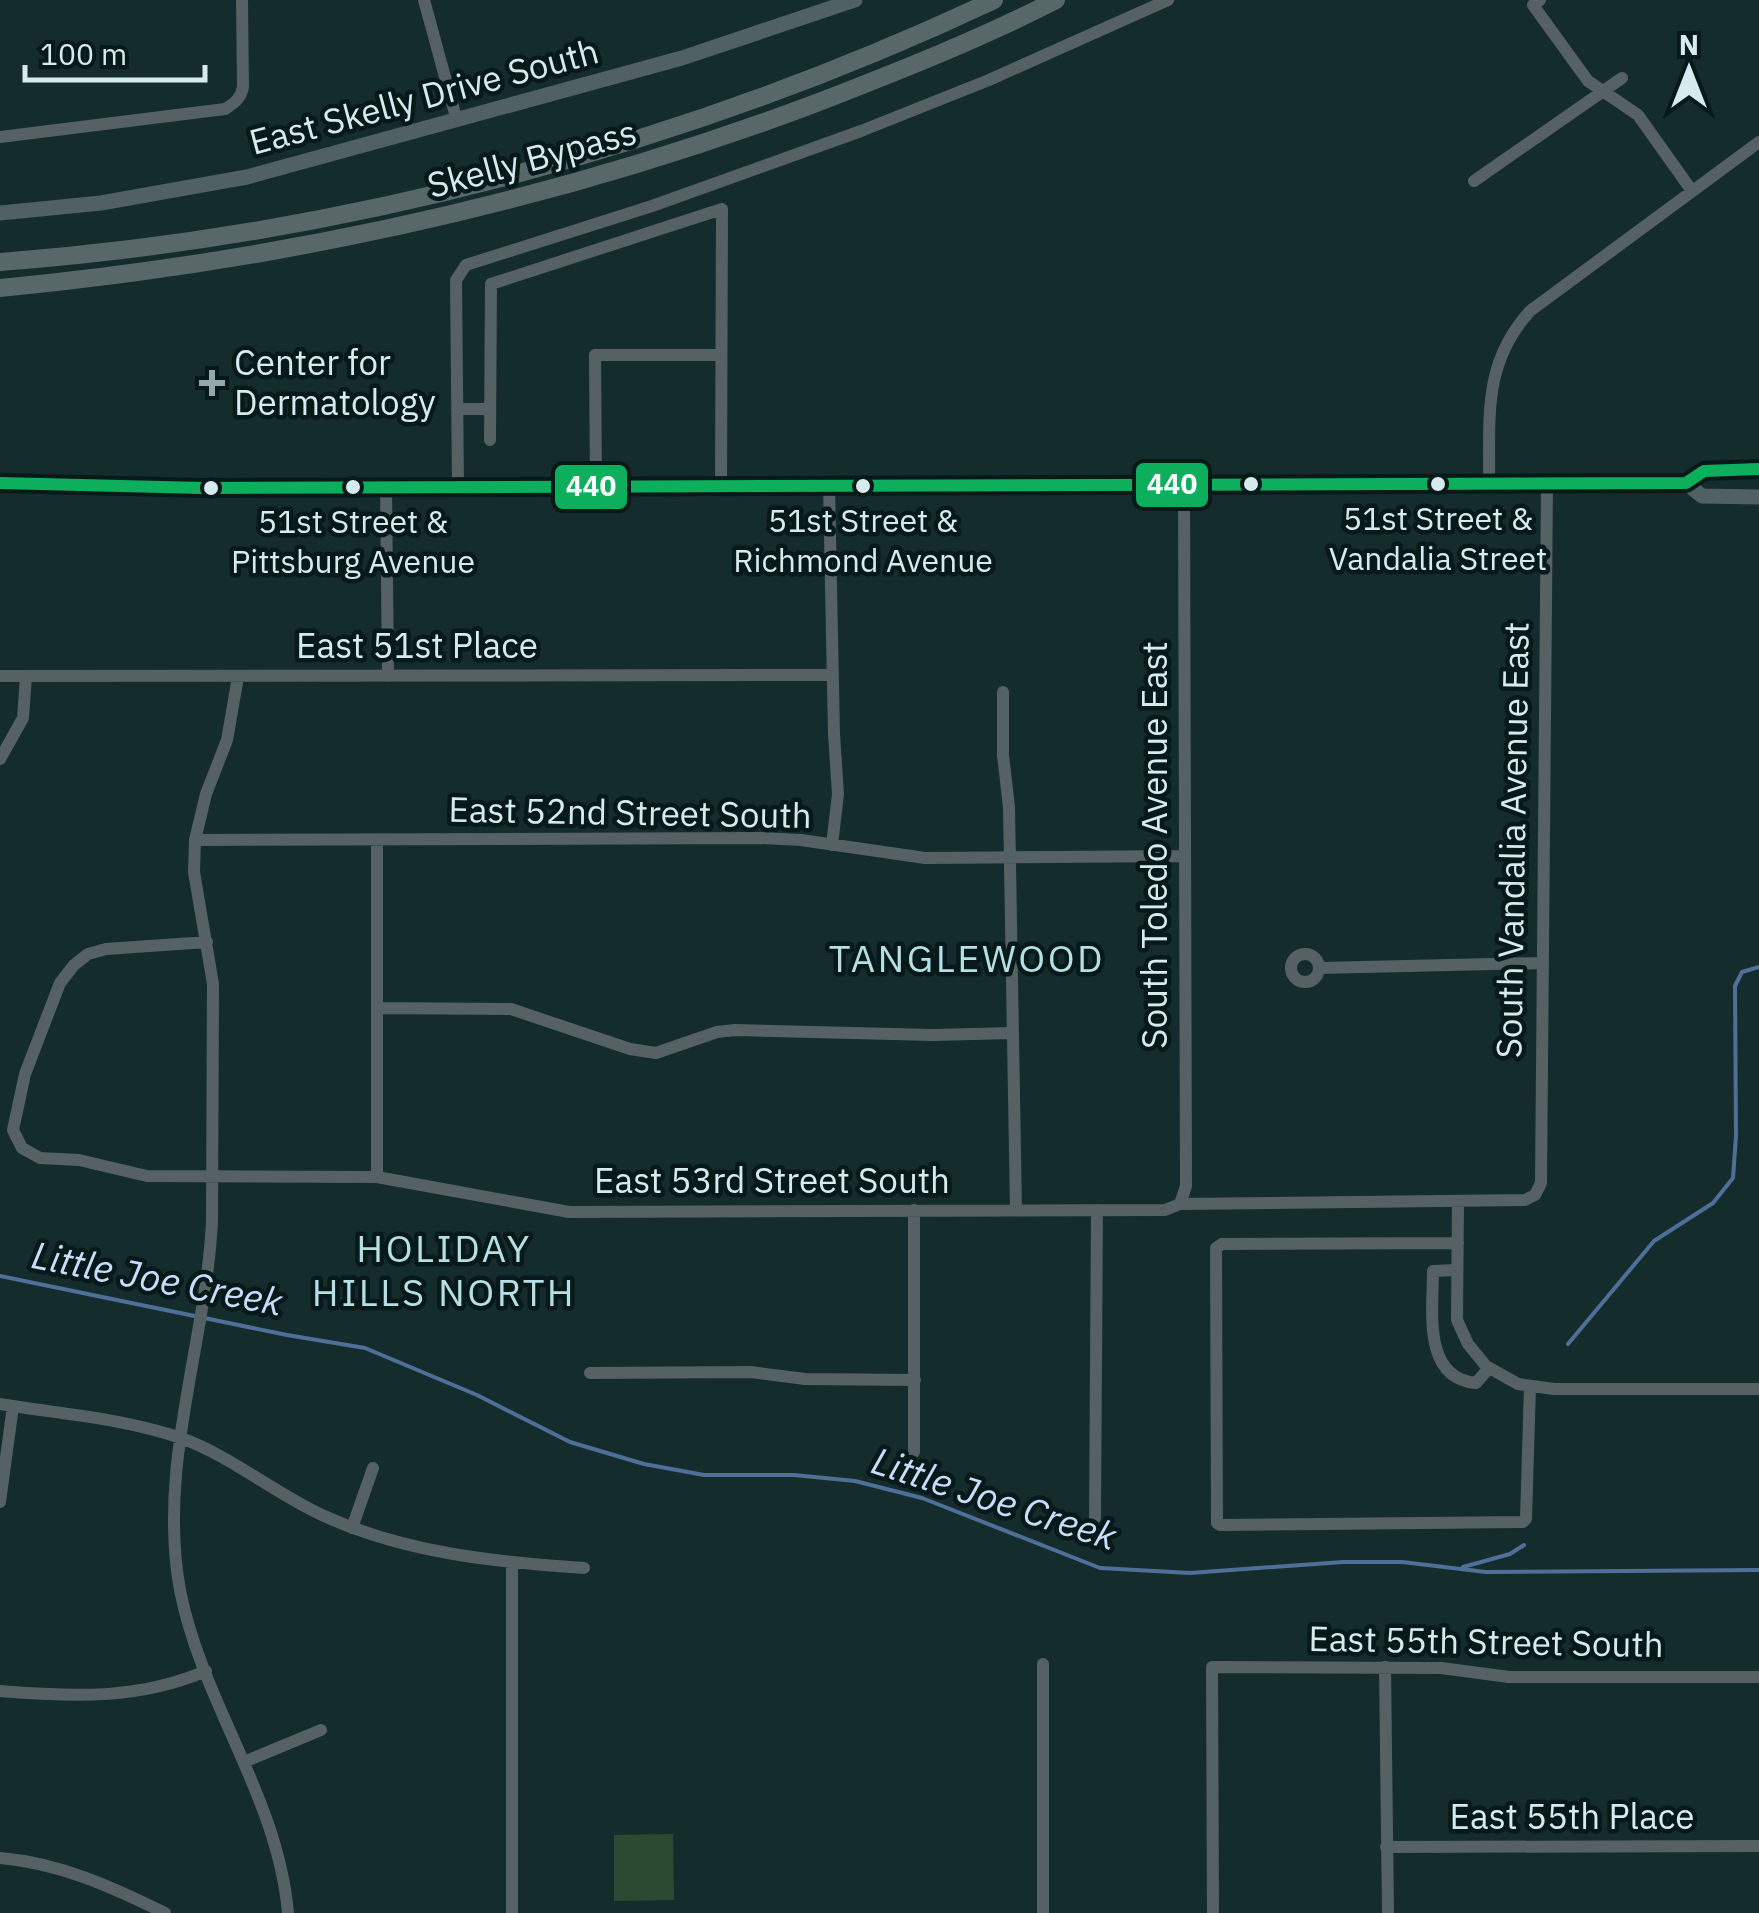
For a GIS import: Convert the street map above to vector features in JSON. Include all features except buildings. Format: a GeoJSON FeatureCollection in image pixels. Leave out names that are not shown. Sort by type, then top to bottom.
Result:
{"type":"FeatureCollection","features":[{"type":"Feature","properties":{"kind":"highway","name":"Skelly Bypass"},"geometry":{"type":"LineString","coordinates":[[0,262],[108,252],[264,229],[503,177],[746,102],[838,68],[994,0]]}},
{"type":"Feature","properties":{"kind":"highway","name":"Skelly Bypass"},"geometry":{"type":"LineString","coordinates":[[0,288],[244,258],[336,242],[513,201],[769,120],[871,82],[1056,0]]}},
{"type":"Feature","properties":{"kind":"highway"},"geometry":{"type":"LineString","coordinates":[[1028,14],[1066,0]]}},
{"type":"Feature","properties":{"kind":"main road","name":"East Skelly Drive South"},"geometry":{"type":"LineString","coordinates":[[0,213],[100,203],[191,188],[312,161],[682,58],[856,0]]}},
{"type":"Feature","properties":{"kind":"main road"},"geometry":{"type":"LineString","coordinates":[[1686,484],[1704,470],[1759,469]]}},
{"type":"Feature","properties":{"kind":"main road"},"geometry":{"type":"LineString","coordinates":[[0,483],[202,488],[1686,484],[1702,496],[1759,497]]}},
{"type":"Feature","properties":{"kind":"street"},"geometry":{"type":"LineString","coordinates":[[0,137],[225,109],[241,95],[242,0]]}},
{"type":"Feature","properties":{"kind":"street"},"geometry":{"type":"LineString","coordinates":[[424,0],[457,121]]}},
{"type":"Feature","properties":{"kind":"street"},"geometry":{"type":"LineString","coordinates":[[458,486],[456,280],[460,271],[476,260],[652,206],[861,131],[989,80],[1168,0]]}},
{"type":"Feature","properties":{"kind":"street"},"geometry":{"type":"LineString","coordinates":[[1540,0],[1533,5],[1588,81],[1638,115],[1692,191]]}},
{"type":"Feature","properties":{"kind":"street"},"geometry":{"type":"LineString","coordinates":[[1474,181],[1622,78]]}},
{"type":"Feature","properties":{"kind":"street"},"geometry":{"type":"LineString","coordinates":[[1489,484],[1490,389],[1510,332],[1530,311],[1759,142]]}},
{"type":"Feature","properties":{"kind":"street"},"geometry":{"type":"LineString","coordinates":[[490,440],[491,284],[722,209],[721,486]]}},
{"type":"Feature","properties":{"kind":"street"},"geometry":{"type":"LineString","coordinates":[[555,236],[562,261]]}},
{"type":"Feature","properties":{"kind":"street"},"geometry":{"type":"LineString","coordinates":[[596,486],[595,355],[720,355]]}},
{"type":"Feature","properties":{"kind":"street"},"geometry":{"type":"LineString","coordinates":[[457,409],[490,409]]}},
{"type":"Feature","properties":{"kind":"street","name":"South Vandalia Avenue East"},"geometry":{"type":"LineString","coordinates":[[1535,1195],[1541,1184],[1547,484]]}},
{"type":"Feature","properties":{"kind":"street","name":"South Toledo Avenue East"},"geometry":{"type":"LineString","coordinates":[[1180,1204],[1186,1186],[1184,485]]}},
{"type":"Feature","properties":{"kind":"street"},"geometry":{"type":"LineString","coordinates":[[386,486],[388,676]]}},
{"type":"Feature","properties":{"kind":"street"},"geometry":{"type":"LineString","coordinates":[[829,486],[838,794],[832,845]]}},
{"type":"Feature","properties":{"kind":"street","name":"East 51st Place"},"geometry":{"type":"LineString","coordinates":[[0,676],[833,675]]}},
{"type":"Feature","properties":{"kind":"street"},"geometry":{"type":"LineString","coordinates":[[0,760],[23,718],[26,676]]}},
{"type":"Feature","properties":{"kind":"street"},"geometry":{"type":"LineString","coordinates":[[238,676],[226,740],[194,840],[194,872],[213,984],[210,1253],[180,1438],[173,1509],[175,1551],[189,1625],[265,1809],[282,1867],[288,1913]]}},
{"type":"Feature","properties":{"kind":"street"},"geometry":{"type":"LineString","coordinates":[[1003,692],[1016,1210]]}},
{"type":"Feature","properties":{"kind":"street","name":"East 52nd Street South"},"geometry":{"type":"LineString","coordinates":[[194,840],[732,838],[801,840],[925,858],[1184,856]]}},
{"type":"Feature","properties":{"kind":"street"},"geometry":{"type":"LineString","coordinates":[[376,841],[377,1177]]}},
{"type":"Feature","properties":{"kind":"street","name":"East 53rd Street South"},"geometry":{"type":"LineString","coordinates":[[207,942],[106,949],[88,954],[74,965],[60,983],[36,1045],[14,1120],[18,1143],[40,1158],[78,1160],[130,1174],[377,1177],[569,1212],[1165,1210],[1180,1204],[1458,1202],[1525,1200],[1535,1195]]}},
{"type":"Feature","properties":{"kind":"street"},"geometry":{"type":"LineString","coordinates":[[1319,968],[1542,963]]}},
{"type":"Feature","properties":{"kind":"street"},"geometry":{"type":"LineString","coordinates":[[377,1008],[511,1009],[630,1050],[656,1053],[717,1032],[735,1030],[904,1035],[1012,1033]]}},
{"type":"Feature","properties":{"kind":"street"},"geometry":{"type":"LineString","coordinates":[[1458,1202],[1458,1320],[1468,1344],[1489,1368],[1518,1384],[1554,1389],[1759,1389]]}},
{"type":"Feature","properties":{"kind":"street"},"geometry":{"type":"LineString","coordinates":[[914,1210],[914,1452]]}},
{"type":"Feature","properties":{"kind":"street"},"geometry":{"type":"LineString","coordinates":[[1095,1518],[1097,1210]]}},
{"type":"Feature","properties":{"kind":"street"},"geometry":{"type":"LineString","coordinates":[[1458,1243],[1222,1244],[1216,1248],[1217,1523],[1523,1522],[1530,1386]]}},
{"type":"Feature","properties":{"kind":"street"},"geometry":{"type":"LineString","coordinates":[[1457,1270],[1433,1271],[1437,1357],[1462,1382],[1476,1383],[1489,1368]]}},
{"type":"Feature","properties":{"kind":"street"},"geometry":{"type":"LineString","coordinates":[[590,1373],[751,1372],[805,1379],[914,1380]]}},
{"type":"Feature","properties":{"kind":"street"},"geometry":{"type":"LineString","coordinates":[[0,1502],[7,1405],[117,1422],[180,1438],[320,1514],[407,1545],[512,1563],[584,1568]]}},
{"type":"Feature","properties":{"kind":"street"},"geometry":{"type":"LineString","coordinates":[[352,1528],[373,1468]]}},
{"type":"Feature","properties":{"kind":"street"},"geometry":{"type":"LineString","coordinates":[[512,1563],[512,1913]]}},
{"type":"Feature","properties":{"kind":"street"},"geometry":{"type":"LineString","coordinates":[[1043,1664],[1043,1913]]}},
{"type":"Feature","properties":{"kind":"street","name":"East 55th Street South"},"geometry":{"type":"LineString","coordinates":[[1213,1913],[1212,1667],[1442,1668],[1509,1678],[1759,1677]]}},
{"type":"Feature","properties":{"kind":"street"},"geometry":{"type":"LineString","coordinates":[[1385,1667],[1388,1913]]}},
{"type":"Feature","properties":{"kind":"street"},"geometry":{"type":"LineString","coordinates":[[0,1691],[115,1696],[181,1681],[206,1671]]}},
{"type":"Feature","properties":{"kind":"street"},"geometry":{"type":"LineString","coordinates":[[244,1762],[321,1730]]}},
{"type":"Feature","properties":{"kind":"street","name":"East 55th Place"},"geometry":{"type":"LineString","coordinates":[[1386,1847],[1759,1846]]}},
{"type":"Feature","properties":{"kind":"street"},"geometry":{"type":"LineString","coordinates":[[0,1858],[39,1863],[88,1878],[166,1913]]}},
{"type":"Feature","properties":{"kind":"green space"},"geometry":{"type":"Polygon","coordinates":[[[673,1834],[674,1900],[614,1901],[614,1835],[673,1834]]]}},
{"type":"Feature","properties":{"kind":"waterway","name":"Little Joe Creek"},"geometry":{"type":"LineString","coordinates":[[1568,1344],[1654,1241],[1713,1203],[1733,1178],[1735,986],[1742,972],[1759,967]]}},
{"type":"Feature","properties":{"kind":"waterway","name":"Little Joe Creek"},"geometry":{"type":"LineString","coordinates":[[0,1276],[365,1348],[477,1395],[570,1442],[644,1464],[704,1475],[794,1475],[855,1481],[922,1498],[1100,1568],[1190,1573],[1343,1562],[1402,1562],[1486,1572],[1759,1570]]}},
{"type":"Feature","properties":{"kind":"waterway","name":"Little Joe Creek"},"geometry":{"type":"LineString","coordinates":[[1463,1567],[1510,1554],[1524,1545]]}},
{"type":"Feature","properties":{"kind":"transit line","name":"440"},"geometry":{"type":"LineString","coordinates":[[0,483],[202,488],[1686,483],[1704,471],[1759,469]]}},
{"type":"Feature","properties":{"kind":"place","name":"Center for Dermatology"},"geometry":{"type":"Point","coordinates":[212,383]}},
{"type":"Feature","properties":{"kind":"place","name":"51st Street & Vandalia Street"},"geometry":{"type":"Point","coordinates":[1438,484]}},
{"type":"Feature","properties":{"kind":"place","name":"51st Street & Richmond Avenue"},"geometry":{"type":"Point","coordinates":[863,486]}},
{"type":"Feature","properties":{"kind":"place","name":"51st Street & Pittsburg Avenue"},"geometry":{"type":"Point","coordinates":[353,487]}},
{"type":"Feature","properties":{"kind":"district","name":"TANGLEWOOD"},"geometry":{"type":"Point","coordinates":[967,959]}},
{"type":"Feature","properties":{"kind":"district","name":"HOLIDAY HILLS NORTH"},"geometry":{"type":"Point","coordinates":[444,1271]}}]}
